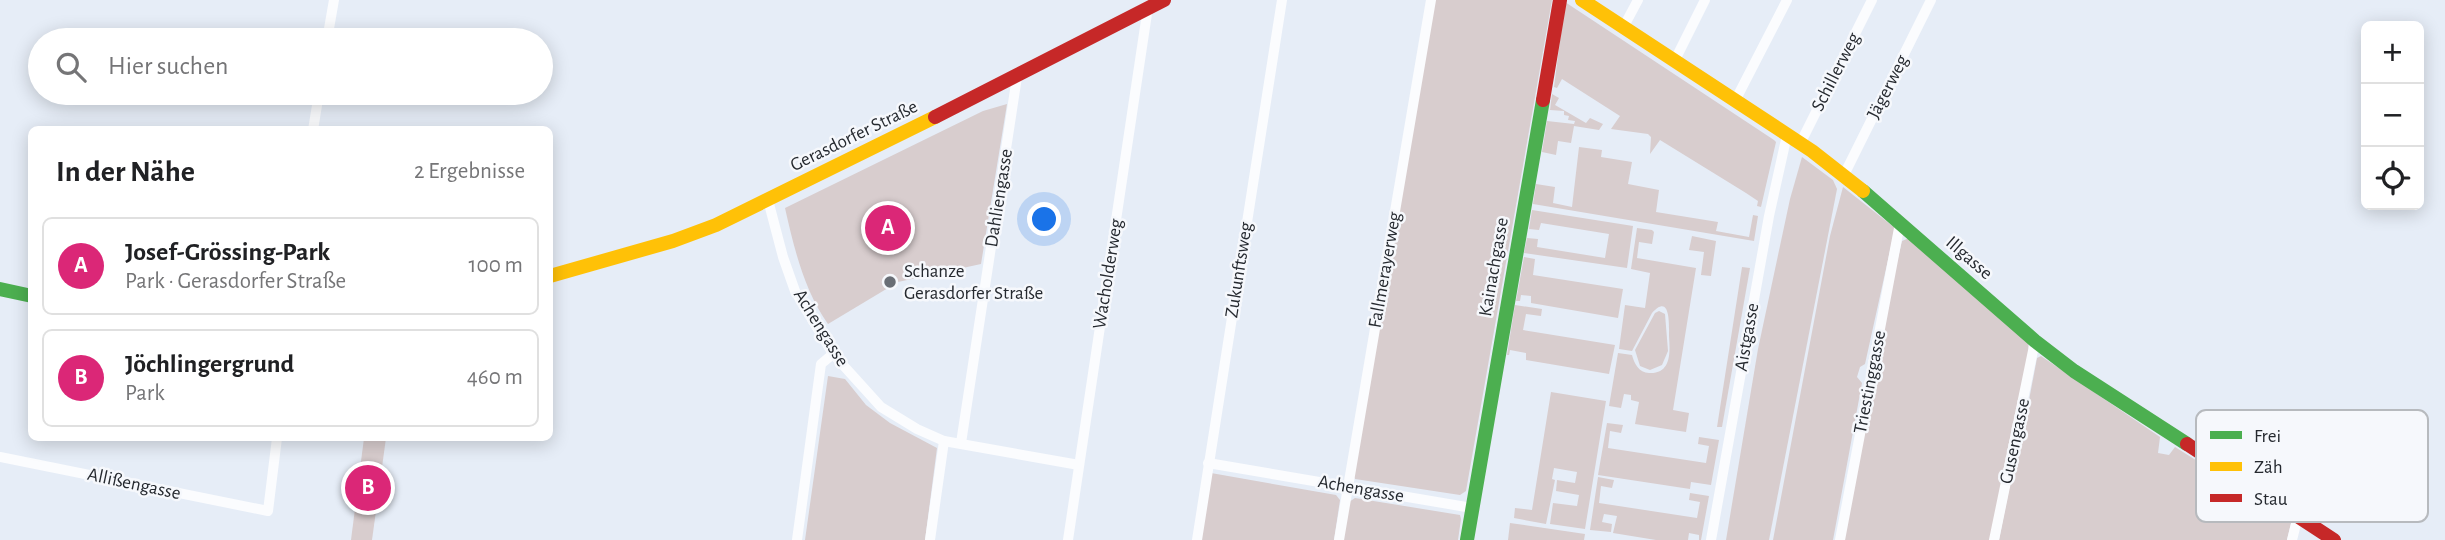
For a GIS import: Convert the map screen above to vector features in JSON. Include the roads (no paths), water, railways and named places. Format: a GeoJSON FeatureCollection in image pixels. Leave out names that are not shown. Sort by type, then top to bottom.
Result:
{"type":"FeatureCollection","features":[{"type":"Feature","properties":{"kind":"street"},"geometry":{"type":"LineString","coordinates":[[329,28],[334,0]]}},
{"type":"Feature","properties":{"kind":"street","name":"Gerasdorfer Straße"},"geometry":{"type":"LineString","coordinates":[[553,275],[673,241],[716,225],[1017,77],[1164,0]]}},
{"type":"Feature","properties":{"kind":"street","name":"Zukunftsweg"},"geometry":{"type":"LineString","coordinates":[[1197,540],[1282,0]]}},
{"type":"Feature","properties":{"kind":"street","name":"Fallmerayerweg"},"geometry":{"type":"LineString","coordinates":[[1339,540],[1431,0]]}},
{"type":"Feature","properties":{"kind":"street","name":"Kainachgasse"},"geometry":{"type":"LineString","coordinates":[[1467,540],[1560,0]]}},
{"type":"Feature","properties":{"kind":"street","name":"Illgasse"},"geometry":{"type":"LineString","coordinates":[[1582,0],[1844,175],[2035,341],[2101,390],[2196,451]]}},
{"type":"Feature","properties":{"kind":"street"},"geometry":{"type":"LineString","coordinates":[[1623,28],[1637,0]]}},
{"type":"Feature","properties":{"kind":"street"},"geometry":{"type":"LineString","coordinates":[[1674,62],[1705,0]]}},
{"type":"Feature","properties":{"kind":"street"},"geometry":{"type":"LineString","coordinates":[[1735,101],[1787,0]]}},
{"type":"Feature","properties":{"kind":"street","name":"Schillerweg"},"geometry":{"type":"LineString","coordinates":[[1800,144],[1872,0]]}},
{"type":"Feature","properties":{"kind":"street","name":"Jägerweg"},"geometry":{"type":"LineString","coordinates":[[1844,175],[1931,0]]}},
{"type":"Feature","properties":{"kind":"street","name":"Wacholderweg"},"geometry":{"type":"LineString","coordinates":[[1068,540],[1148,8]]}},
{"type":"Feature","properties":{"kind":"street","name":"Dahliengasse"},"geometry":{"type":"LineString","coordinates":[[961,443],[1017,77]]}},
{"type":"Feature","properties":{"kind":"street"},"geometry":{"type":"LineString","coordinates":[[314,126],[317,105]]}},
{"type":"Feature","properties":{"kind":"street","name":"Aistgasse"},"geometry":{"type":"LineString","coordinates":[[1711,540],[1765,237],[1787,135]]}},
{"type":"Feature","properties":{"kind":"street","name":"Achengasse"},"geometry":{"type":"LineString","coordinates":[[768,200],[783,257],[796,291],[833,354],[881,407],[917,429],[944,441],[1079,465]]}},
{"type":"Feature","properties":{"kind":"street","name":"Triestinggasse"},"geometry":{"type":"LineString","coordinates":[[1840,540],[1900,223]]}},
{"type":"Feature","properties":{"kind":"street"},"geometry":{"type":"LineString","coordinates":[[0,289],[28,295]]}},
{"type":"Feature","properties":{"kind":"street","name":"Gusengasse"},"geometry":{"type":"LineString","coordinates":[[1994,540],[2035,341]]}},
{"type":"Feature","properties":{"kind":"street"},"geometry":{"type":"LineString","coordinates":[[797,540],[821,364],[833,354]]}},
{"type":"Feature","properties":{"kind":"street","name":"Allißengasse"},"geometry":{"type":"LineString","coordinates":[[0,457],[268,511],[277,441]]}},
{"type":"Feature","properties":{"kind":"street"},"geometry":{"type":"LineString","coordinates":[[929,540],[944,441]]}},
{"type":"Feature","properties":{"kind":"street","name":"Achengasse"},"geometry":{"type":"LineString","coordinates":[[1208,463],[1472,508]]}},
{"type":"Feature","properties":{"kind":"street"},"geometry":{"type":"LineString","coordinates":[[2292,540],[2296,522]]}},
{"type":"Feature","properties":{"kind":"street","name":"Illgasse"},"geometry":{"type":"LineString","coordinates":[[2307,522],[2334,540]]}},
{"type":"Feature","properties":{"kind":"place","name":"Josef-Grössing-Park"},"geometry":{"type":"Point","coordinates":[888,228]}},
{"type":"Feature","properties":{"kind":"place","name":"Schanze Gerasdorfer Straße"},"geometry":{"type":"Point","coordinates":[890,282]}},
{"type":"Feature","properties":{"kind":"place","name":"Jöchlingergrund"},"geometry":{"type":"Point","coordinates":[368,488]}}]}
